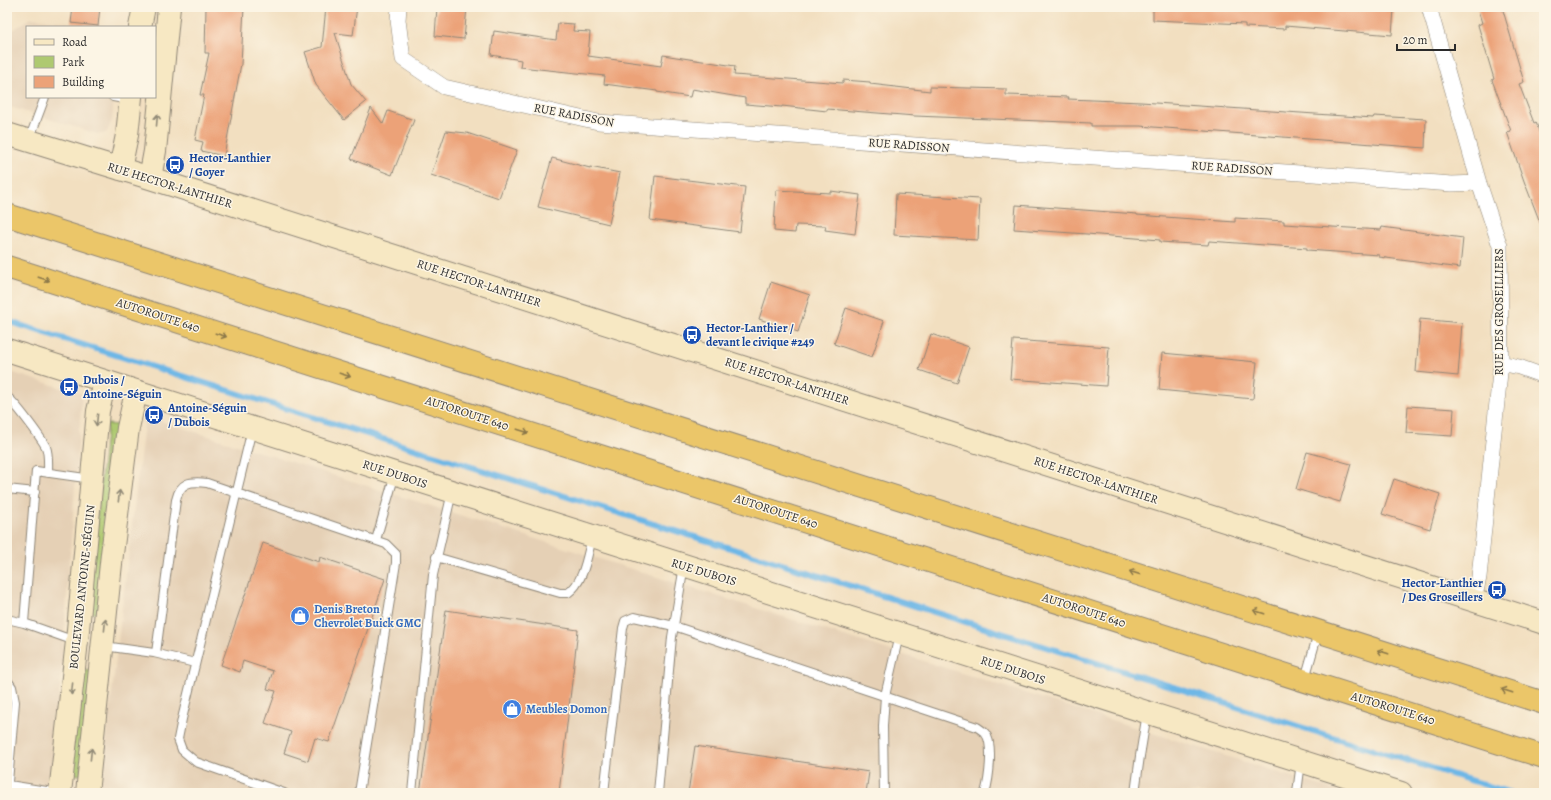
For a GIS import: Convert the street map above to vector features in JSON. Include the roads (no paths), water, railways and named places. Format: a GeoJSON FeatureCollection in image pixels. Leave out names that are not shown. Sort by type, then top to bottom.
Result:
{"type":"FeatureCollection","features":[{"type":"Feature","properties":{"kind":"highway"},"geometry":{"type":"LineString","coordinates":[[7,216],[1544,703]]}},
{"type":"Feature","properties":{"kind":"highway","name":"AUTOROUTE 640"},"geometry":{"type":"LineString","coordinates":[[7,267],[1544,757]]}},
{"type":"Feature","properties":{"kind":"street"},"geometry":{"type":"LineString","coordinates":[[140,26],[144,7]]}},
{"type":"Feature","properties":{"kind":"street"},"geometry":{"type":"LineString","coordinates":[[150,178],[155,151],[168,7]]}},
{"type":"Feature","properties":{"kind":"street","name":"RUE RADISSON"},"geometry":{"type":"LineString","coordinates":[[399,7],[398,20],[402,59],[444,86],[598,122],[1452,184],[1479,183]]}},
{"type":"Feature","properties":{"kind":"street","name":"RUE DES GROSEILLIERS"},"geometry":{"type":"LineString","coordinates":[[1429,7],[1479,183],[1500,246],[1501,363],[1479,577],[1474,601]]}},
{"type":"Feature","properties":{"kind":"street"},"geometry":{"type":"LineString","coordinates":[[120,169],[127,135],[125,98]]}},
{"type":"Feature","properties":{"kind":"street","name":"RUE HECTOR-LANTHIER"},"geometry":{"type":"LineString","coordinates":[[7,134],[150,178],[1544,623]]}},
{"type":"Feature","properties":{"kind":"street","name":"RUE DUBOIS"},"geometry":{"type":"LineString","coordinates":[[7,350],[1401,793]]}},
{"type":"Feature","properties":{"kind":"street"},"geometry":{"type":"LineString","coordinates":[[1501,363],[1519,367],[1544,376]]}},
{"type":"Feature","properties":{"kind":"street","name":"BOULEVARD ANTOINE-SÉGUIN"},"geometry":{"type":"LineString","coordinates":[[60,793],[77,641],[98,411],[105,382]]}},
{"type":"Feature","properties":{"kind":"street"},"geometry":{"type":"LineString","coordinates":[[88,793],[112,554],[128,428],[136,392]]}},
{"type":"Feature","properties":{"kind":"street"},"geometry":{"type":"LineString","coordinates":[[77,641],[102,646]]}},
{"type":"Feature","properties":{"kind":"lane"},"geometry":{"type":"LineString","coordinates":[[28,141],[45,98]]}},
{"type":"Feature","properties":{"kind":"lane"},"geometry":{"type":"LineString","coordinates":[[7,397],[16,405],[46,448],[48,473]]}},
{"type":"Feature","properties":{"kind":"lane"},"geometry":{"type":"LineString","coordinates":[[253,428],[195,663],[178,739],[182,750],[196,762],[284,793]]}},
{"type":"Feature","properties":{"kind":"lane"},"geometry":{"type":"LineString","coordinates":[[24,623],[36,471],[92,479]]}},
{"type":"Feature","properties":{"kind":"lane"},"geometry":{"type":"LineString","coordinates":[[376,540],[395,474]]}},
{"type":"Feature","properties":{"kind":"lane"},"geometry":{"type":"LineString","coordinates":[[156,654],[178,491],[188,483],[207,483],[386,544],[396,554],[396,563],[359,793]]}},
{"type":"Feature","properties":{"kind":"lane"},"geometry":{"type":"LineString","coordinates":[[7,489],[35,492]]}},
{"type":"Feature","properties":{"kind":"lane"},"geometry":{"type":"LineString","coordinates":[[412,793],[433,575],[452,492]]}},
{"type":"Feature","properties":{"kind":"lane"},"geometry":{"type":"LineString","coordinates":[[436,557],[568,594],[575,589],[579,580],[593,536]]}},
{"type":"Feature","properties":{"kind":"lane"},"geometry":{"type":"LineString","coordinates":[[658,793],[674,626],[684,566]]}},
{"type":"Feature","properties":{"kind":"lane"},"geometry":{"type":"LineString","coordinates":[[604,793],[625,621],[634,617],[674,626],[977,727],[986,733],[988,740],[990,764],[986,793]]}},
{"type":"Feature","properties":{"kind":"lane"},"geometry":{"type":"LineString","coordinates":[[7,620],[24,623],[77,641]]}},
{"type":"Feature","properties":{"kind":"lane"},"geometry":{"type":"LineString","coordinates":[[1305,680],[1319,631]]}},
{"type":"Feature","properties":{"kind":"lane"},"geometry":{"type":"LineString","coordinates":[[884,793],[883,726],[885,696],[900,634]]}},
{"type":"Feature","properties":{"kind":"lane"},"geometry":{"type":"LineString","coordinates":[[102,646],[156,654],[195,663]]}},
{"type":"Feature","properties":{"kind":"lane"},"geometry":{"type":"LineString","coordinates":[[7,680],[12,688],[15,702],[8,789],[60,793]]}},
{"type":"Feature","properties":{"kind":"lane"},"geometry":{"type":"LineString","coordinates":[[1135,793],[1147,712]]}},
{"type":"Feature","properties":{"kind":"lane"},"geometry":{"type":"LineString","coordinates":[[1297,793],[1301,761]]}},
{"type":"Feature","properties":{"kind":"waterway"},"geometry":{"type":"LineString","coordinates":[[7,321],[1511,793]]}},
{"type":"Feature","properties":{"kind":"place","name":"Hector-Lanthier / Goyer"},"geometry":{"type":"Point","coordinates":[175,165]}},
{"type":"Feature","properties":{"kind":"place","name":"Hector-Lanthier / devant le civique #249"},"geometry":{"type":"Point","coordinates":[692,335]}},
{"type":"Feature","properties":{"kind":"place","name":"Dubois / Antoine-Séguin"},"geometry":{"type":"Point","coordinates":[69,387]}},
{"type":"Feature","properties":{"kind":"place","name":"Antoine-Séguin / Dubois"},"geometry":{"type":"Point","coordinates":[154,415]}},
{"type":"Feature","properties":{"kind":"place","name":"Hector-Lanthier / Des Groseillers"},"geometry":{"type":"Point","coordinates":[1497,590]}},
{"type":"Feature","properties":{"kind":"place","name":"Denis Breton Chevrolet Buick GMC"},"geometry":{"type":"Point","coordinates":[300,616]}},
{"type":"Feature","properties":{"kind":"place","name":"Meubles Domon"},"geometry":{"type":"Point","coordinates":[512,709]}}]}
